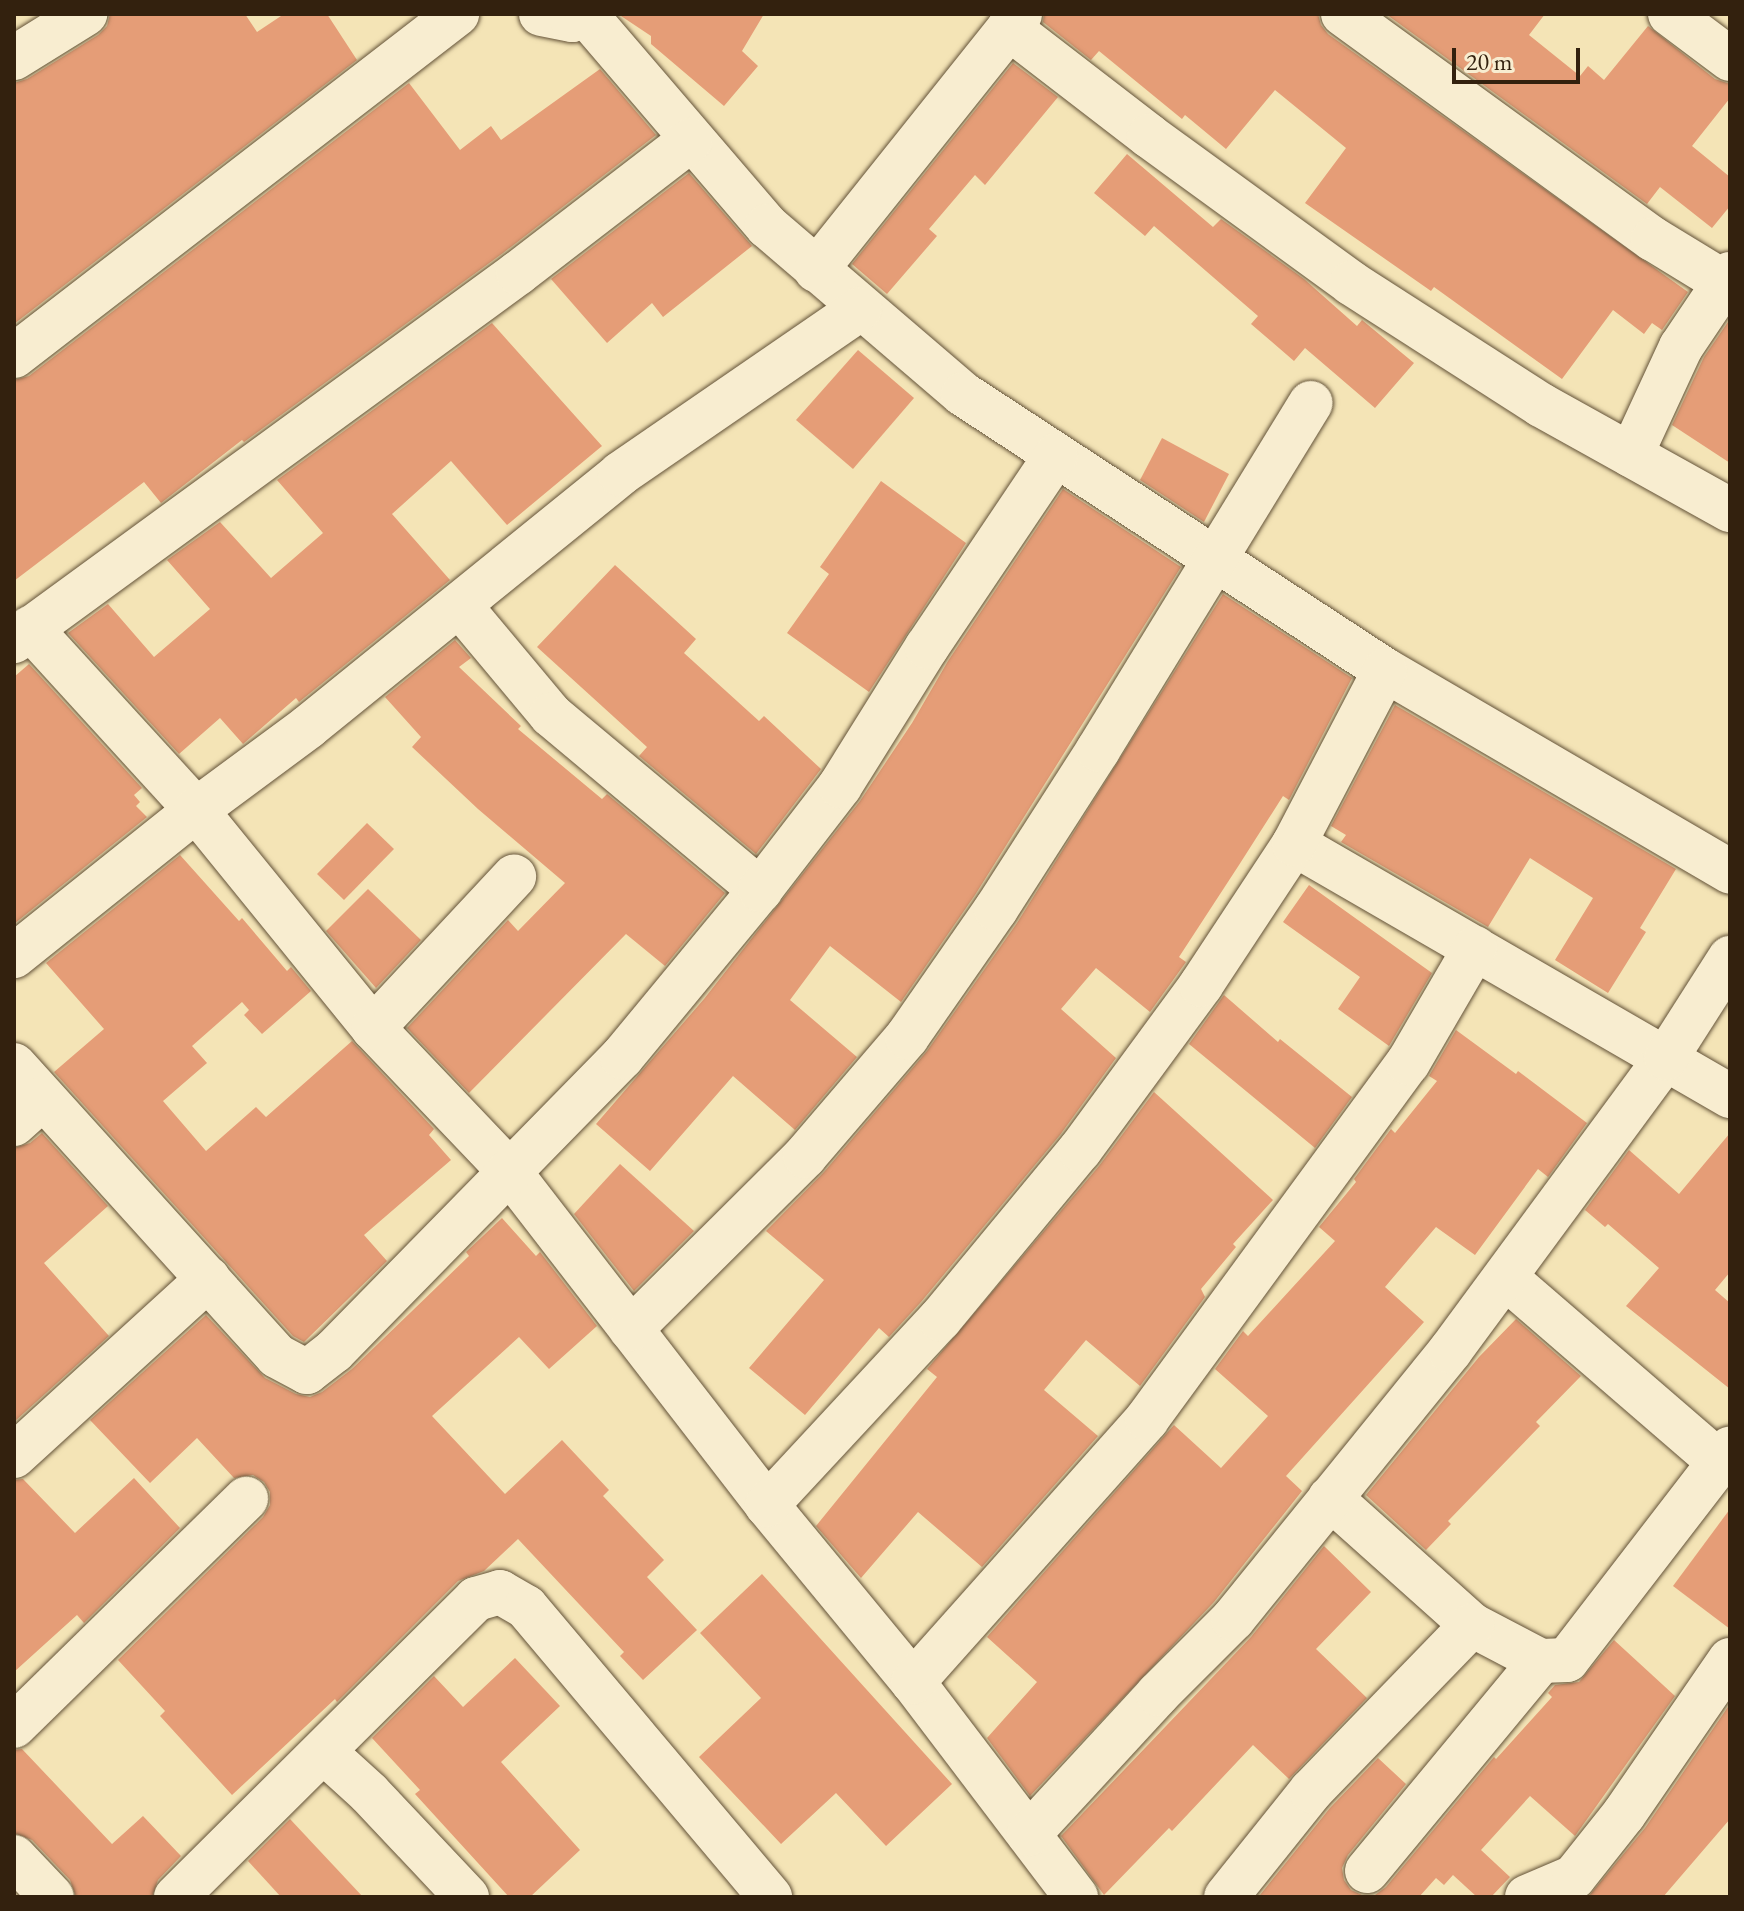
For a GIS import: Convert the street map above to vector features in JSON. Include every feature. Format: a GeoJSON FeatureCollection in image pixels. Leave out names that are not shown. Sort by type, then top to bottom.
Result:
{"type":"FeatureCollection","features":[{"type":"Feature","properties":{"kind":"street"},"geometry":{"type":"LineString","coordinates":[[14,58],[85,14]]}},
{"type":"Feature","properties":{"kind":"street"},"geometry":{"type":"LineString","coordinates":[[14,356],[457,14]]}},
{"type":"Feature","properties":{"kind":"street"},"geometry":{"type":"LineString","coordinates":[[541,14],[572,20],[587,15],[767,226],[860,309],[963,394],[1385,670],[1730,872]]}},
{"type":"Feature","properties":{"kind":"street"},"geometry":{"type":"LineString","coordinates":[[1343,14],[1653,239],[1728,281],[1681,347],[1631,455]]}},
{"type":"Feature","properties":{"kind":"street"},"geometry":{"type":"LineString","coordinates":[[1670,14],[1730,59]]}},
{"type":"Feature","properties":{"kind":"street"},"geometry":{"type":"LineString","coordinates":[[816,270],[1014,21],[1149,136],[1351,283],[1541,405],[1730,510]]}},
{"type":"Feature","properties":{"kind":"street"},"geometry":{"type":"LineString","coordinates":[[691,140],[518,273],[22,634],[196,810],[373,1028],[509,1171],[767,1505],[913,1682],[1076,1897]]}},
{"type":"Feature","properties":{"kind":"street"},"geometry":{"type":"LineString","coordinates":[[14,956],[196,810],[308,727],[620,474],[860,309]]}},
{"type":"Feature","properties":{"kind":"street"},"geometry":{"type":"LineString","coordinates":[[631,1329],[805,1156],[907,1037],[996,909],[1216,561],[1311,403]]}},
{"type":"Feature","properties":{"kind":"street"},"geometry":{"type":"LineString","coordinates":[[14,1065],[28,1111],[208,1279],[277,1356],[307,1372],[334,1351],[622,1057],[760,890],[840,786],[927,647],[1056,455]]}},
{"type":"Feature","properties":{"kind":"street"},"geometry":{"type":"LineString","coordinates":[[460,606],[551,715],[760,890]]}},
{"type":"Feature","properties":{"kind":"street"},"geometry":{"type":"LineString","coordinates":[[767,1505],[940,1319],[1080,1150],[1201,985],[1294,844],[1385,670]]}},
{"type":"Feature","properties":{"kind":"street"},"geometry":{"type":"LineString","coordinates":[[1294,844],[1730,1096]]}},
{"type":"Feature","properties":{"kind":"street"},"geometry":{"type":"LineString","coordinates":[[373,1028],[514,877]]}},
{"type":"Feature","properties":{"kind":"street"},"geometry":{"type":"LineString","coordinates":[[913,1682],[1147,1419],[1408,1063],[1475,948]]}},
{"type":"Feature","properties":{"kind":"street"},"geometry":{"type":"LineString","coordinates":[[1029,1834],[1233,1619],[1330,1498],[1506,1278],[1666,1058],[1730,958]]}},
{"type":"Feature","properties":{"kind":"street"},"geometry":{"type":"LineString","coordinates":[[1330,1498],[1472,1625],[1541,1661],[1567,1660],[1725,1456],[1506,1278]]}},
{"type":"Feature","properties":{"kind":"street"},"geometry":{"type":"LineString","coordinates":[[14,1456],[208,1279]]}},
{"type":"Feature","properties":{"kind":"street"},"geometry":{"type":"LineString","coordinates":[[14,1726],[246,1499]]}},
{"type":"Feature","properties":{"kind":"street"},"geometry":{"type":"LineString","coordinates":[[176,1897],[476,1599],[500,1592],[526,1607],[770,1897]]}},
{"type":"Feature","properties":{"kind":"street"},"geometry":{"type":"LineString","coordinates":[[1226,1897],[1311,1791],[1472,1625]]}},
{"type":"Feature","properties":{"kind":"street"},"geometry":{"type":"LineString","coordinates":[[1527,1897],[1574,1877],[1633,1802],[1730,1660]]}},
{"type":"Feature","properties":{"kind":"street"},"geometry":{"type":"LineString","coordinates":[[1367,1871],[1541,1661]]}},
{"type":"Feature","properties":{"kind":"street"},"geometry":{"type":"LineString","coordinates":[[324,1752],[369,1793],[467,1897]]}},
{"type":"Feature","properties":{"kind":"street"},"geometry":{"type":"LineString","coordinates":[[14,1857],[52,1897]]}},
{"type":"Feature","properties":{"kind":"building"},"geometry":{"type":"Polygon","coordinates":[[[110,14],[245,14],[257,32],[284,14],[327,14],[357,60],[14,324],[14,83],[27,79],[98,35],[107,26],[110,14]]]}},
{"type":"Feature","properties":{"kind":"building"},"geometry":{"type":"Polygon","coordinates":[[[618,14],[764,14],[742,51],[758,66],[724,106],[651,44],[651,36],[618,14]]]}},
{"type":"Feature","properties":{"kind":"building"},"geometry":{"type":"Polygon","coordinates":[[[1044,14],[1318,14],[1328,34],[1688,292],[1662,330],[1652,323],[1644,334],[1613,310],[1562,379],[1434,287],[1431,291],[1305,203],[1346,148],[1275,90],[1226,149],[1185,115],[1182,119],[1099,51],[1091,60],[1043,22],[1044,14]]]}},
{"type":"Feature","properties":{"kind":"building"},"geometry":{"type":"Polygon","coordinates":[[[1386,14],[1545,14],[1529,35],[1580,76],[1588,66],[1604,80],[1648,26],[1715,79],[1730,84],[1730,98],[1692,146],[1730,177],[1730,206],[1712,228],[1660,187],[1647,204],[1386,14]]]}},
{"type":"Feature","properties":{"kind":"building"},"geometry":{"type":"Polygon","coordinates":[[[1013,63],[1058,97],[985,185],[975,175],[929,229],[937,236],[887,294],[852,264],[1013,63]]]}},
{"type":"Feature","properties":{"kind":"building"},"geometry":{"type":"Polygon","coordinates":[[[600,69],[656,135],[503,253],[244,442],[242,440],[161,503],[144,482],[14,581],[14,380],[29,376],[409,83],[460,150],[491,126],[501,140],[600,69]]]}},
{"type":"Feature","properties":{"kind":"building"},"geometry":{"type":"Polygon","coordinates":[[[1127,154],[1213,227],[1221,219],[1304,279],[1357,326],[1362,320],[1414,363],[1375,408],[1305,348],[1294,361],[1251,324],[1258,316],[1154,226],[1145,236],[1094,193],[1127,154]]]}},
{"type":"Feature","properties":{"kind":"building"},"geometry":{"type":"Polygon","coordinates":[[[689,173],[752,246],[663,317],[652,303],[607,343],[551,279],[689,173]]]}},
{"type":"Feature","properties":{"kind":"building"},"geometry":{"type":"Polygon","coordinates":[[[1728,322],[1730,463],[1672,425],[1704,357],[1728,322]]]}},
{"type":"Feature","properties":{"kind":"building"},"geometry":{"type":"Polygon","coordinates":[[[492,323],[602,446],[507,525],[451,461],[392,514],[450,580],[299,702],[296,698],[243,744],[220,718],[179,754],[68,633],[108,604],[154,657],[210,609],[167,560],[220,522],[271,578],[323,533],[277,480],[492,323]]]}},
{"type":"Feature","properties":{"kind":"building"},"geometry":{"type":"Polygon","coordinates":[[[858,350],[914,398],[853,469],[796,420],[858,350]]]}},
{"type":"Feature","properties":{"kind":"building"},"geometry":{"type":"Polygon","coordinates":[[[1162,438],[1229,474],[1204,522],[1140,480],[1162,438]]]}},
{"type":"Feature","properties":{"kind":"building"},"geometry":{"type":"Polygon","coordinates":[[[881,481],[966,543],[869,692],[787,633],[829,574],[820,567],[881,481]]]}},
{"type":"Feature","properties":{"kind":"building"},"geometry":{"type":"Polygon","coordinates":[[[1063,489],[1181,567],[975,895],[901,1002],[830,946],[790,1000],[857,1057],[795,1130],[733,1076],[650,1171],[596,1124],[704,999],[860,801],[912,723],[948,661],[1063,489]]]}},
{"type":"Feature","properties":{"kind":"building"},"geometry":{"type":"Polygon","coordinates":[[[615,565],[696,639],[684,653],[759,721],[764,716],[821,769],[756,854],[639,756],[647,747],[537,647],[615,565]]]}},
{"type":"Feature","properties":{"kind":"building"},"geometry":{"type":"Polygon","coordinates":[[[1223,594],[1352,678],[1289,800],[1283,796],[1179,957],[1186,962],[1150,1012],[1096,968],[1061,1009],[1116,1058],[1060,1135],[921,1302],[889,1337],[879,1328],[805,1415],[749,1368],[824,1280],[766,1231],[824,1172],[927,1051],[1017,923],[1223,594]]]}},
{"type":"Feature","properties":{"kind":"building"},"geometry":{"type":"Polygon","coordinates":[[[455,640],[471,658],[459,667],[521,726],[518,729],[602,799],[607,794],[725,893],[665,966],[626,934],[469,1093],[407,1028],[508,920],[518,931],[565,883],[478,809],[412,747],[421,737],[385,697],[455,640]]]}},
{"type":"Feature","properties":{"kind":"building"},"geometry":{"type":"Polygon","coordinates":[[[29,664],[142,788],[134,795],[140,802],[136,806],[147,817],[14,924],[14,677],[29,664]]]}},
{"type":"Feature","properties":{"kind":"building"},"geometry":{"type":"Polygon","coordinates":[[[1395,705],[1676,869],[1640,928],[1646,932],[1608,993],[1555,960],[1593,898],[1530,858],[1488,927],[1341,842],[1346,835],[1331,826],[1395,705]]]}},
{"type":"Feature","properties":{"kind":"building"},"geometry":{"type":"Polygon","coordinates":[[[367,823],[394,849],[344,900],[317,874],[367,823]]]}},
{"type":"Feature","properties":{"kind":"building"},"geometry":{"type":"Polygon","coordinates":[[[180,855],[239,921],[242,918],[287,971],[291,967],[311,991],[262,1034],[244,1015],[249,1010],[242,1002],[192,1046],[207,1063],[163,1101],[206,1151],[256,1107],[266,1117],[352,1041],[434,1129],[429,1135],[451,1160],[364,1235],[387,1261],[304,1342],[293,1336],[54,1072],[104,1029],[46,963],[180,855]]]}},
{"type":"Feature","properties":{"kind":"building"},"geometry":{"type":"Polygon","coordinates":[[[1309,885],[1432,973],[1389,1046],[1338,1009],[1360,977],[1283,922],[1309,885]]]}},
{"type":"Feature","properties":{"kind":"building"},"geometry":{"type":"Polygon","coordinates":[[[368,889],[421,940],[376,988],[326,931],[368,889]]]}},
{"type":"Feature","properties":{"kind":"building"},"geometry":{"type":"Polygon","coordinates":[[[1224,995],[1278,1042],[1280,1039],[1352,1097],[1315,1148],[1189,1044],[1224,995]]]}},
{"type":"Feature","properties":{"kind":"building"},"geometry":{"type":"Polygon","coordinates":[[[1456,1030],[1516,1074],[1518,1071],[1587,1123],[1548,1177],[1538,1169],[1475,1255],[1436,1227],[1385,1287],[1424,1322],[1286,1476],[1302,1491],[1214,1602],[1030,1796],[987,1738],[1037,1682],[987,1637],[1174,1425],[1221,1468],[1268,1416],[1215,1369],[1243,1331],[1248,1336],[1335,1241],[1319,1227],[1356,1182],[1354,1179],[1391,1129],[1395,1133],[1437,1081],[1429,1076],[1456,1030]]]}},
{"type":"Feature","properties":{"kind":"building"},"geometry":{"type":"Polygon","coordinates":[[[1154,1092],[1273,1200],[1233,1244],[1236,1247],[1201,1289],[1205,1297],[1140,1386],[1086,1340],[1044,1390],[1098,1436],[982,1567],[918,1512],[861,1578],[816,1526],[937,1377],[927,1369],[1099,1166],[1154,1092]]]}},
{"type":"Feature","properties":{"kind":"building"},"geometry":{"type":"Polygon","coordinates":[[[42,1133],[108,1206],[44,1263],[109,1336],[14,1422],[14,1148],[30,1143],[42,1133]]]}},
{"type":"Feature","properties":{"kind":"building"},"geometry":{"type":"Polygon","coordinates":[[[1730,1133],[1730,1272],[1715,1290],[1730,1303],[1730,1389],[1626,1306],[1659,1268],[1608,1224],[1605,1227],[1585,1210],[1629,1150],[1679,1194],[1730,1133]]]}},
{"type":"Feature","properties":{"kind":"building"},"geometry":{"type":"Polygon","coordinates":[[[620,1164],[694,1231],[634,1291],[574,1214],[620,1164]]]}},
{"type":"Feature","properties":{"kind":"building"},"geometry":{"type":"Polygon","coordinates":[[[502,1218],[536,1256],[540,1252],[597,1326],[549,1369],[519,1337],[432,1416],[505,1494],[562,1440],[609,1490],[603,1496],[664,1560],[647,1577],[697,1630],[643,1680],[620,1656],[624,1652],[518,1539],[484,1571],[458,1581],[337,1702],[335,1699],[232,1795],[160,1716],[165,1711],[118,1660],[263,1517],[270,1505],[270,1492],[264,1482],[253,1475],[234,1478],[197,1438],[150,1483],[90,1420],[206,1315],[265,1378],[296,1394],[310,1397],[322,1392],[352,1369],[469,1256],[466,1252],[502,1218]]]}},
{"type":"Feature","properties":{"kind":"building"},"geometry":{"type":"Polygon","coordinates":[[[1516,1319],[1581,1376],[1536,1422],[1540,1426],[1448,1521],[1451,1524],[1426,1550],[1366,1495],[1479,1357],[1516,1319]]]}},
{"type":"Feature","properties":{"kind":"building"},"geometry":{"type":"Polygon","coordinates":[[[134,1478],[180,1528],[84,1623],[77,1615],[14,1672],[14,1480],[23,1479],[75,1533],[134,1478]]]}},
{"type":"Feature","properties":{"kind":"building"},"geometry":{"type":"Polygon","coordinates":[[[1730,1509],[1730,1629],[1673,1586],[1730,1509]]]}},
{"type":"Feature","properties":{"kind":"building"},"geometry":{"type":"Polygon","coordinates":[[[1324,1546],[1371,1592],[1316,1649],[1367,1698],[1289,1779],[1253,1745],[1172,1831],[1169,1828],[1104,1895],[1061,1836],[1251,1637],[1324,1546]]]}},
{"type":"Feature","properties":{"kind":"building"},"geometry":{"type":"Polygon","coordinates":[[[762,1574],[952,1784],[886,1846],[836,1793],[781,1844],[699,1757],[761,1698],[700,1633],[762,1574]]]}},
{"type":"Feature","properties":{"kind":"building"},"geometry":{"type":"Polygon","coordinates":[[[1614,1640],[1675,1696],[1575,1836],[1530,1796],[1481,1850],[1510,1877],[1491,1897],[1477,1897],[1453,1875],[1444,1885],[1436,1878],[1419,1897],[1260,1895],[1330,1808],[1378,1758],[1406,1784],[1348,1855],[1342,1868],[1344,1880],[1351,1890],[1362,1895],[1375,1895],[1386,1887],[1494,1757],[1496,1759],[1552,1697],[1548,1693],[1555,1685],[1579,1682],[1614,1640]]]}},
{"type":"Feature","properties":{"kind":"building"},"geometry":{"type":"Polygon","coordinates":[[[515,1658],[560,1706],[501,1762],[580,1850],[530,1897],[509,1897],[415,1794],[420,1790],[372,1738],[434,1676],[463,1707],[515,1658]]]}},
{"type":"Feature","properties":{"kind":"building"},"geometry":{"type":"Polygon","coordinates":[[[1730,1704],[1730,1819],[1663,1897],[1588,1897],[1645,1828],[1730,1704]]]}},
{"type":"Feature","properties":{"kind":"building"},"geometry":{"type":"Polygon","coordinates":[[[22,1749],[112,1844],[143,1816],[181,1856],[158,1880],[152,1897],[76,1897],[70,1880],[32,1840],[14,1833],[14,1750],[22,1749]]]}},
{"type":"Feature","properties":{"kind":"building"},"geometry":{"type":"Polygon","coordinates":[[[290,1819],[363,1897],[281,1897],[248,1861],[290,1819]]]}}]}
